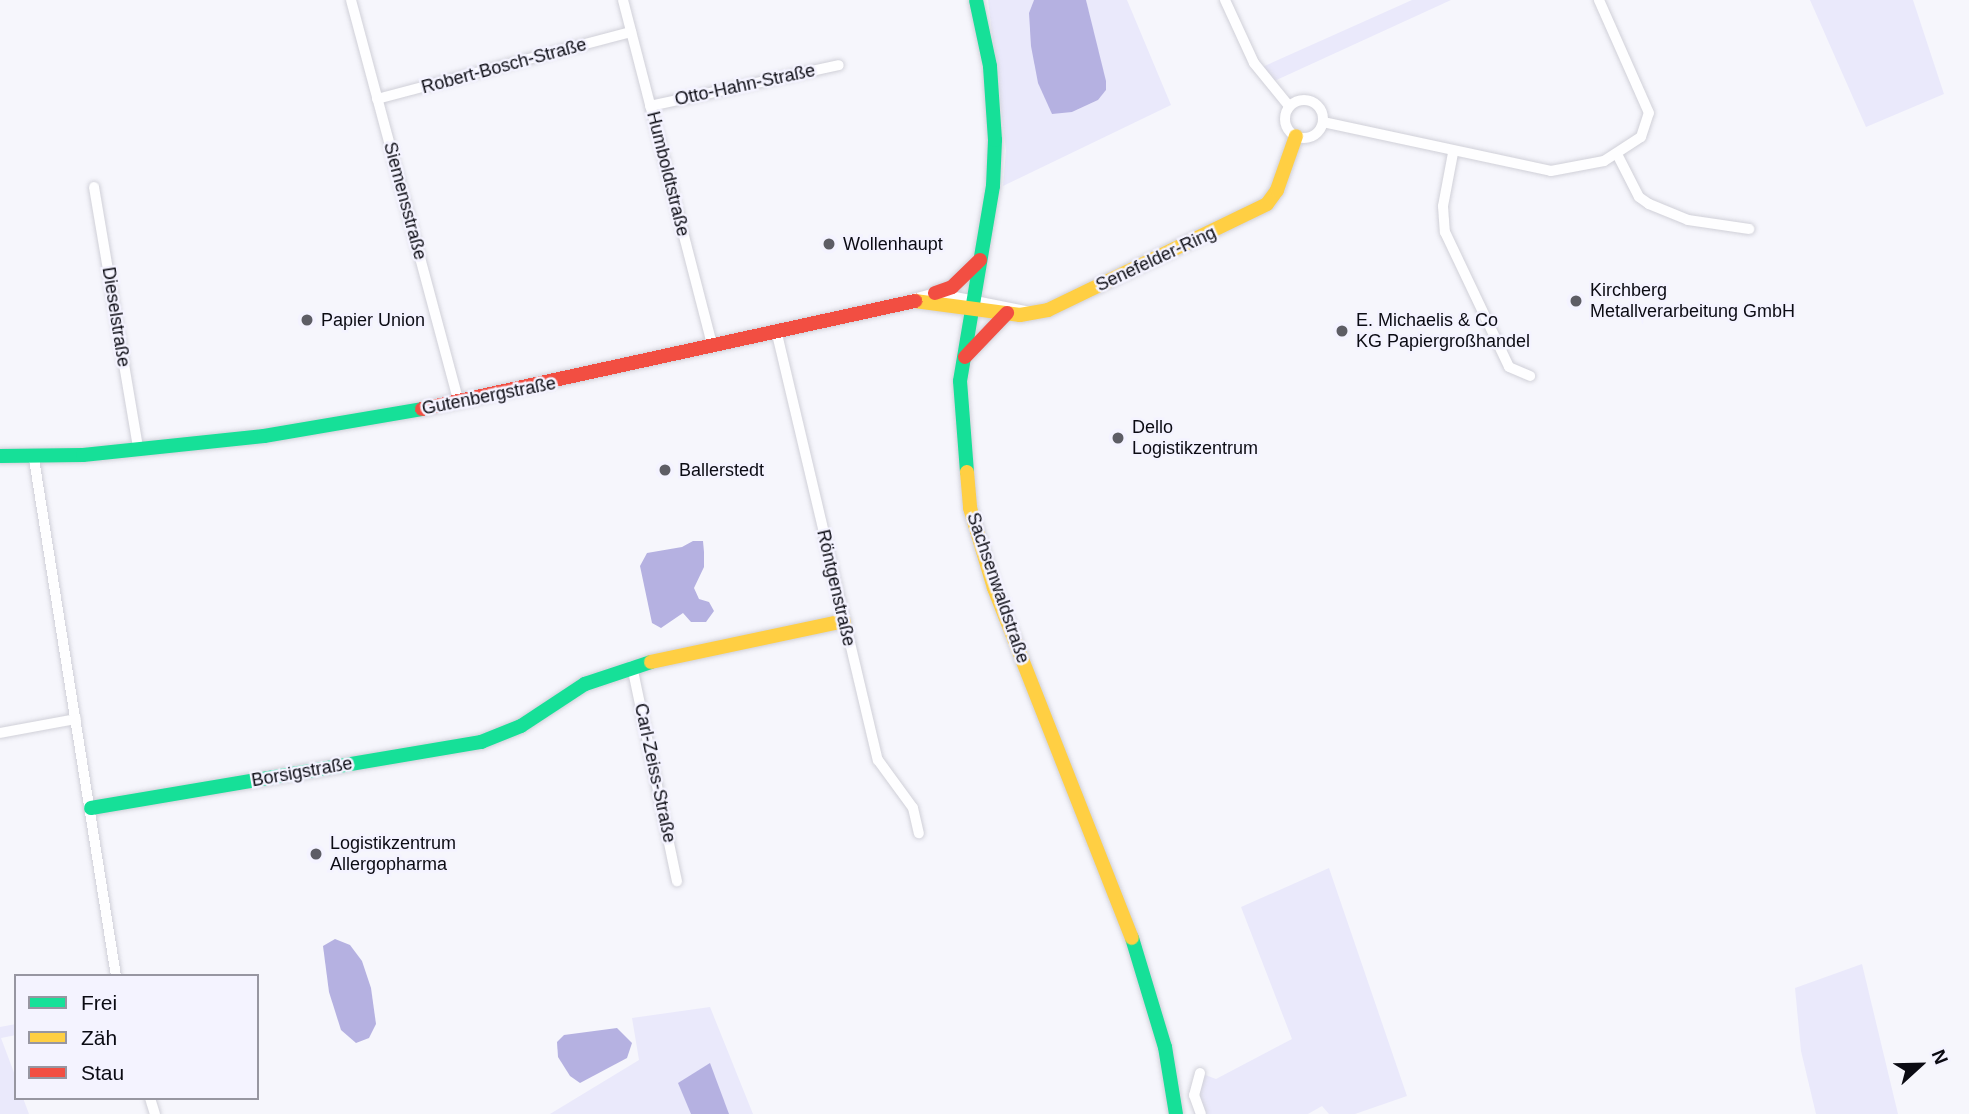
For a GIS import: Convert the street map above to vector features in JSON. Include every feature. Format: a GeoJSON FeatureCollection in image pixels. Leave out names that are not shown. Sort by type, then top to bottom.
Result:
{"type":"FeatureCollection","features":[{"type":"Feature","properties":{"kind":"street","name":"Siemensstraße"},"geometry":{"type":"LineString","coordinates":[[351,0],[459,402]]}},
{"type":"Feature","properties":{"kind":"street","name":"Humboldtstraße"},"geometry":{"type":"LineString","coordinates":[[623,0],[713,348]]}},
{"type":"Feature","properties":{"kind":"street","name":"Sachsenwaldstraße"},"geometry":{"type":"LineString","coordinates":[[976,0],[994,109],[993,186],[962,361],[961,426],[970,508],[994,588],[1142,963],[1165,1047],[1176,1114]]}},
{"type":"Feature","properties":{"kind":"street"},"geometry":{"type":"LineString","coordinates":[[1225,0],[1254,63],[1289,106]]}},
{"type":"Feature","properties":{"kind":"street"},"geometry":{"type":"LineString","coordinates":[[1323,122],[1453,153],[1552,171],[1581,168],[1617,154],[1641,137],[1649,113],[1599,0]]}},
{"type":"Feature","properties":{"kind":"street","name":"Robert-Bosch-Straße"},"geometry":{"type":"LineString","coordinates":[[377,99],[631,32]]}},
{"type":"Feature","properties":{"kind":"street","name":"Otto-Hahn-Straße"},"geometry":{"type":"LineString","coordinates":[[650,106],[839,65]]}},
{"type":"Feature","properties":{"kind":"street"},"geometry":{"type":"LineString","coordinates":[[1300,100],[1312,101],[1321,110],[1323,122],[1313,136],[1296,136],[1285,123],[1289,106],[1300,100]]}},
{"type":"Feature","properties":{"kind":"street","name":"Senefelder-Ring"},"geometry":{"type":"LineString","coordinates":[[971,304],[1007,313],[1048,310],[1244,219],[1277,190],[1296,136]]}},
{"type":"Feature","properties":{"kind":"street"},"geometry":{"type":"LineString","coordinates":[[1453,153],[1443,206],[1445,232],[1509,367],[1530,376]]}},
{"type":"Feature","properties":{"kind":"street"},"geometry":{"type":"LineString","coordinates":[[1617,154],[1639,197],[1649,205],[1700,222],[1749,229]]}},
{"type":"Feature","properties":{"kind":"street","name":"Dieselstraße"},"geometry":{"type":"LineString","coordinates":[[94,187],[138,448]]}},
{"type":"Feature","properties":{"kind":"street"},"geometry":{"type":"LineString","coordinates":[[913,299],[952,287],[981,259]]}},
{"type":"Feature","properties":{"kind":"street"},"geometry":{"type":"LineString","coordinates":[[935,293],[971,304],[1030,312]]}},
{"type":"Feature","properties":{"kind":"street","name":"Gutenbergstraße"},"geometry":{"type":"LineString","coordinates":[[0,456],[34,459],[264,436],[459,402],[778,334],[913,299],[971,304]]}},
{"type":"Feature","properties":{"kind":"street"},"geometry":{"type":"LineString","coordinates":[[962,361],[986,330],[1007,313]]}},
{"type":"Feature","properties":{"kind":"street","name":"Röntgenstraße"},"geometry":{"type":"LineString","coordinates":[[778,334],[878,760],[913,808],[919,833]]}},
{"type":"Feature","properties":{"kind":"street"},"geometry":{"type":"LineString","coordinates":[[34,459],[116,974]]}},
{"type":"Feature","properties":{"kind":"street","name":"Borsigstraße"},"geometry":{"type":"LineString","coordinates":[[91,808],[481,742],[521,726],[584,684],[632,666],[844,621]]}},
{"type":"Feature","properties":{"kind":"street","name":"Carl-Zeiss-Straße"},"geometry":{"type":"LineString","coordinates":[[632,666],[677,881]]}},
{"type":"Feature","properties":{"kind":"street"},"geometry":{"type":"LineString","coordinates":[[0,733],[76,719]]}},
{"type":"Feature","properties":{"kind":"street"},"geometry":{"type":"LineString","coordinates":[[1200,1073],[1194,1095],[1201,1114]]}},
{"type":"Feature","properties":{"kind":"shaded area"},"geometry":{"type":"Polygon","coordinates":[[[988,0],[1034,0],[1029,13],[1072,112],[1098,100],[1106,90],[1086,0],[1127,0],[1171,105],[1003,186],[1006,150],[988,0]]]}},
{"type":"Feature","properties":{"kind":"shaded area"},"geometry":{"type":"Polygon","coordinates":[[[1034,0],[1086,0],[1106,81],[1106,90],[1098,100],[1072,112],[1052,114],[1038,83],[1031,46],[1029,13],[1034,0]]]}},
{"type":"Feature","properties":{"kind":"shaded area"},"geometry":{"type":"Polygon","coordinates":[[[1412,0],[1451,0],[1268,84],[1258,69],[1412,0]]]}},
{"type":"Feature","properties":{"kind":"shaded area"},"geometry":{"type":"Polygon","coordinates":[[[1810,0],[1913,0],[1944,94],[1866,127],[1810,0]]]}},
{"type":"Feature","properties":{"kind":"shaded area"},"geometry":{"type":"Polygon","coordinates":[[[693,541],[703,541],[704,552],[704,567],[694,588],[699,599],[709,602],[714,611],[706,622],[691,622],[683,613],[661,628],[652,623],[640,566],[647,553],[682,547],[693,541]]]}},
{"type":"Feature","properties":{"kind":"shaded area"},"geometry":{"type":"Polygon","coordinates":[[[1329,868],[1407,1096],[1355,1114],[1329,1114],[1322,1106],[1308,1114],[1194,1114],[1200,1073],[1216,1079],[1292,1039],[1241,907],[1329,868]]]}},
{"type":"Feature","properties":{"kind":"shaded area"},"geometry":{"type":"Polygon","coordinates":[[[335,939],[350,945],[362,961],[371,988],[376,1024],[369,1038],[356,1043],[341,1030],[329,992],[323,946],[335,939]]]}},
{"type":"Feature","properties":{"kind":"shaded area"},"geometry":{"type":"Polygon","coordinates":[[[1862,964],[1898,1114],[1816,1114],[1801,1051],[1795,988],[1862,964]]]}},
{"type":"Feature","properties":{"kind":"shaded area"},"geometry":{"type":"Polygon","coordinates":[[[710,1007],[753,1114],[550,1114],[639,1060],[632,1018],[710,1007]]]}},
{"type":"Feature","properties":{"kind":"shaded area"},"geometry":{"type":"Polygon","coordinates":[[[14,1024],[14,1035],[1,1038],[14,1073],[14,1100],[24,1100],[29,1114],[0,1114],[0,1027],[14,1024]]]}},
{"type":"Feature","properties":{"kind":"shaded area"},"geometry":{"type":"Polygon","coordinates":[[[617,1028],[632,1043],[627,1058],[580,1083],[570,1076],[558,1057],[557,1042],[564,1035],[617,1028]]]}},
{"type":"Feature","properties":{"kind":"shaded area"},"geometry":{"type":"Polygon","coordinates":[[[710,1063],[729,1114],[691,1114],[678,1083],[710,1063]]]}},
{"type":"Feature","properties":{"kind":"traffic: fast"},"geometry":{"type":"LineString","coordinates":[[967,472],[960,381],[993,186],[995,140],[990,66],[976,0]]}},
{"type":"Feature","properties":{"kind":"traffic: fast"},"geometry":{"type":"LineString","coordinates":[[0,456],[83,455],[264,436],[422,409]]}},
{"type":"Feature","properties":{"kind":"traffic: fast"},"geometry":{"type":"LineString","coordinates":[[91,808],[481,742],[521,726],[585,684],[651,662]]}},
{"type":"Feature","properties":{"kind":"traffic: fast"},"geometry":{"type":"LineString","coordinates":[[1132,938],[1165,1047],[1176,1114]]}},
{"type":"Feature","properties":{"kind":"traffic: slow"},"geometry":{"type":"LineString","coordinates":[[915,301],[1020,315],[1048,310],[1267,204],[1277,190],[1296,136]]}},
{"type":"Feature","properties":{"kind":"traffic: slow"},"geometry":{"type":"LineString","coordinates":[[967,472],[970,508],[994,588],[1132,938]]}},
{"type":"Feature","properties":{"kind":"traffic: slow"},"geometry":{"type":"LineString","coordinates":[[651,662],[844,621]]}},
{"type":"Feature","properties":{"kind":"traffic: jam"},"geometry":{"type":"LineString","coordinates":[[935,293],[952,287],[980,260]]}},
{"type":"Feature","properties":{"kind":"traffic: jam"},"geometry":{"type":"LineString","coordinates":[[422,409],[915,301]]}},
{"type":"Feature","properties":{"kind":"traffic: jam"},"geometry":{"type":"LineString","coordinates":[[965,357],[1007,313]]}},
{"type":"Feature","properties":{"kind":"place","name":"Wollenhaupt"},"geometry":{"type":"Point","coordinates":[829,244]}},
{"type":"Feature","properties":{"kind":"place","name":"Kirchberg Metallverarbeitung GmbH"},"geometry":{"type":"Point","coordinates":[1576,301]}},
{"type":"Feature","properties":{"kind":"place","name":"Papier Union"},"geometry":{"type":"Point","coordinates":[307,320]}},
{"type":"Feature","properties":{"kind":"place","name":"E. Michaelis & Co KG Papiergroßhandel"},"geometry":{"type":"Point","coordinates":[1342,331]}},
{"type":"Feature","properties":{"kind":"place","name":"Dello Logistikzentrum"},"geometry":{"type":"Point","coordinates":[1118,438]}},
{"type":"Feature","properties":{"kind":"place","name":"Ballerstedt"},"geometry":{"type":"Point","coordinates":[665,470]}},
{"type":"Feature","properties":{"kind":"place","name":"Logistikzentrum Allergopharma"},"geometry":{"type":"Point","coordinates":[316,854]}}]}
